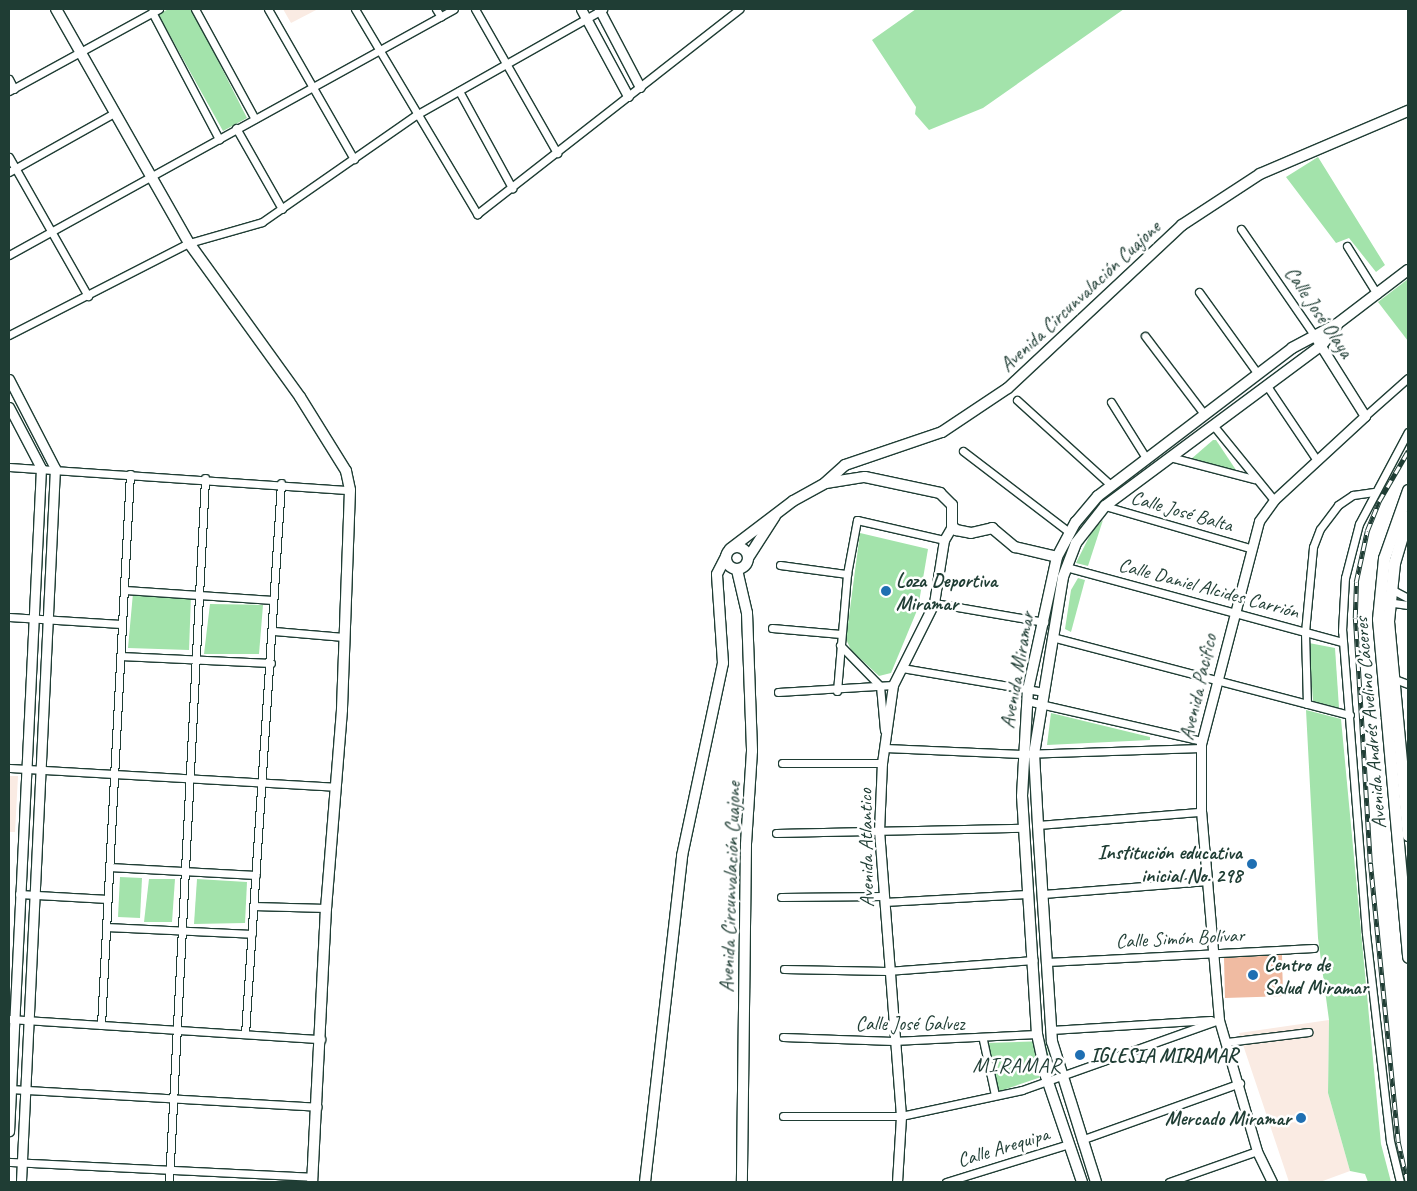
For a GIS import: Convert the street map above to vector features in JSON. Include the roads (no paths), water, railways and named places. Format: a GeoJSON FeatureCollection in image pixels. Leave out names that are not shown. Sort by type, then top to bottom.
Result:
{"type":"FeatureCollection","features":[{"type":"Feature","properties":{"kind":"highway","name":"Avenida Andrés Avelino Cáceres"},"geometry":{"type":"LineString","coordinates":[[1408,492],[1405,516],[1385,586],[1382,675],[1401,780],[1408,835]]}},
{"type":"Feature","properties":{"kind":"highway","name":"Avenida Andrés Avelino Cáceres"},"geometry":{"type":"LineString","coordinates":[[1384,602],[1394,678],[1401,780],[1408,957]]}},
{"type":"Feature","properties":{"kind":"main road"},"geometry":{"type":"LineString","coordinates":[[56,9],[189,243],[300,397],[346,471],[350,490],[344,638],[336,787],[326,908],[321,1039],[312,1179]]}},
{"type":"Feature","properties":{"kind":"main road","name":"Avenida Circunvalación Cuajone"},"geometry":{"type":"LineString","coordinates":[[744,593],[728,553],[780,509],[825,483],[845,465],[862,457],[942,432],[1008,388],[1182,225],[1260,174],[1408,111]]}},
{"type":"Feature","properties":{"kind":"main road","name":"Avenida Miramar"},"geometry":{"type":"LineString","coordinates":[[1082,1182],[1048,1081],[1037,1034],[1034,960],[1023,828],[1022,754],[1026,701],[1057,557],[1069,532],[1090,504],[1146,458],[1258,374],[1314,335],[1337,324],[1408,270]]}},
{"type":"Feature","properties":{"kind":"main road","name":"Avenida Miramar"},"geometry":{"type":"LineString","coordinates":[[1096,1182],[1061,1077],[1052,1030],[1034,754],[1052,637],[1066,568],[1083,532],[1105,506],[1322,345],[1337,324]]}},
{"type":"Feature","properties":{"kind":"main road"},"geometry":{"type":"LineString","coordinates":[[825,483],[865,477],[940,492],[952,505],[952,526],[961,533],[992,528],[1015,547],[1057,557]]}},
{"type":"Feature","properties":{"kind":"main road","name":"Avenida Circunvalación Cuajone"},"geometry":{"type":"LineString","coordinates":[[742,1182],[746,845],[752,751],[744,593],[748,560],[780,509]]}},
{"type":"Feature","properties":{"kind":"main road"},"geometry":{"type":"LineString","coordinates":[[645,1182],[683,849],[723,663],[717,574],[728,553],[738,547],[748,560],[734,569],[718,586]]}},
{"type":"Feature","properties":{"kind":"street"},"geometry":{"type":"LineString","coordinates":[[196,9],[255,119]]}},
{"type":"Feature","properties":{"kind":"street"},"geometry":{"type":"LineString","coordinates":[[268,9],[314,86],[354,159]]}},
{"type":"Feature","properties":{"kind":"street"},"geometry":{"type":"LineString","coordinates":[[356,9],[377,51],[473,211],[481,212],[739,9]]}},
{"type":"Feature","properties":{"kind":"street"},"geometry":{"type":"LineString","coordinates":[[436,9],[441,17]]}},
{"type":"Feature","properties":{"kind":"street"},"geometry":{"type":"LineString","coordinates":[[9,255],[51,230],[151,177],[236,128],[454,9]]}},
{"type":"Feature","properties":{"kind":"street"},"geometry":{"type":"LineString","coordinates":[[475,9],[504,64],[557,153]]}},
{"type":"Feature","properties":{"kind":"street"},"geometry":{"type":"LineString","coordinates":[[581,9],[628,96]]}},
{"type":"Feature","properties":{"kind":"street"},"geometry":{"type":"LineString","coordinates":[[9,335],[189,243],[262,222],[416,115],[601,9],[640,87]]}},
{"type":"Feature","properties":{"kind":"street"},"geometry":{"type":"LineString","coordinates":[[9,79],[11,90],[155,10],[219,139]]}},
{"type":"Feature","properties":{"kind":"street"},"geometry":{"type":"LineString","coordinates":[[459,91],[512,188]]}},
{"type":"Feature","properties":{"kind":"street"},"geometry":{"type":"LineString","coordinates":[[12,170],[114,113]]}},
{"type":"Feature","properties":{"kind":"street"},"geometry":{"type":"LineString","coordinates":[[236,128],[282,209]]}},
{"type":"Feature","properties":{"kind":"street"},"geometry":{"type":"LineString","coordinates":[[9,157],[12,170],[51,230],[88,296]]}},
{"type":"Feature","properties":{"kind":"street","name":"Calle José Olaya"},"geometry":{"type":"LineString","coordinates":[[1241,230],[1322,345],[1365,416]]}},
{"type":"Feature","properties":{"kind":"street"},"geometry":{"type":"LineString","coordinates":[[1347,246],[1377,294]]}},
{"type":"Feature","properties":{"kind":"street"},"geometry":{"type":"LineString","coordinates":[[1199,292],[1258,374]]}},
{"type":"Feature","properties":{"kind":"street"},"geometry":{"type":"LineString","coordinates":[[1145,336],[1204,414]]}},
{"type":"Feature","properties":{"kind":"street","name":"Avenida Pacifico"},"geometry":{"type":"LineString","coordinates":[[1272,1182],[1258,1151],[1240,1083],[1219,1020],[1211,951],[1201,812],[1201,744],[1232,614],[1259,521],[1274,500],[1316,459],[1408,378]]}},
{"type":"Feature","properties":{"kind":"street"},"geometry":{"type":"LineString","coordinates":[[9,379],[55,468],[27,1020],[21,1182]]}},
{"type":"Feature","properties":{"kind":"street"},"geometry":{"type":"LineString","coordinates":[[1267,386],[1316,459]]}},
{"type":"Feature","properties":{"kind":"street"},"geometry":{"type":"LineString","coordinates":[[1017,400],[1112,486]]}},
{"type":"Feature","properties":{"kind":"street"},"geometry":{"type":"LineString","coordinates":[[1111,402],[1146,458]]}},
{"type":"Feature","properties":{"kind":"street"},"geometry":{"type":"LineString","coordinates":[[9,407],[41,468],[11,1019],[9,1131]]}},
{"type":"Feature","properties":{"kind":"street"},"geometry":{"type":"LineString","coordinates":[[1213,425],[1274,500]]}},
{"type":"Feature","properties":{"kind":"street"},"geometry":{"type":"LineString","coordinates":[[1400,1182],[1390,1141],[1366,933],[1342,613],[1349,561],[1374,492],[1408,432]]}},
{"type":"Feature","properties":{"kind":"street"},"geometry":{"type":"LineString","coordinates":[[963,451],[1069,532]]}},
{"type":"Feature","properties":{"kind":"street"},"geometry":{"type":"LineString","coordinates":[[1170,457],[1255,479]]}},
{"type":"Feature","properties":{"kind":"street"},"geometry":{"type":"LineString","coordinates":[[9,467],[55,468],[281,482],[350,490]]}},
{"type":"Feature","properties":{"kind":"street"},"geometry":{"type":"LineString","coordinates":[[101,1025],[121,624],[126,590],[130,474]]}},
{"type":"Feature","properties":{"kind":"street"},"geometry":{"type":"LineString","coordinates":[[169,1182],[180,930],[205,478]]}},
{"type":"Feature","properties":{"kind":"street"},"geometry":{"type":"LineString","coordinates":[[246,1034],[261,783],[274,631],[273,600],[281,482]]}},
{"type":"Feature","properties":{"kind":"street"},"geometry":{"type":"LineString","coordinates":[[1307,704],[1305,632],[1310,570],[1320,529],[1338,505],[1353,495],[1374,492]]}},
{"type":"Feature","properties":{"kind":"street","name":"Calle José Balta"},"geometry":{"type":"LineString","coordinates":[[1105,506],[1250,548]]}},
{"type":"Feature","properties":{"kind":"street"},"geometry":{"type":"LineString","coordinates":[[837,691],[847,574],[857,520],[944,540]]}},
{"type":"Feature","properties":{"kind":"street","name":"Avenida Atlantico"},"geometry":{"type":"LineString","coordinates":[[897,1182],[901,1116],[887,971],[879,831],[882,763],[886,746],[893,685],[934,603],[944,540],[952,526]]}},
{"type":"Feature","properties":{"kind":"street"},"geometry":{"type":"LineString","coordinates":[[780,565],[847,574]]}},
{"type":"Feature","properties":{"kind":"street","name":"Calle Daniel Alcides Carrión"},"geometry":{"type":"LineString","coordinates":[[1066,568],[1232,614],[1343,642]]}},
{"type":"Feature","properties":{"kind":"street"},"geometry":{"type":"LineString","coordinates":[[1385,586],[1408,598]]}},
{"type":"Feature","properties":{"kind":"street"},"geometry":{"type":"LineString","coordinates":[[126,590],[273,600]]}},
{"type":"Feature","properties":{"kind":"street"},"geometry":{"type":"LineString","coordinates":[[1384,602],[1408,605]]}},
{"type":"Feature","properties":{"kind":"street"},"geometry":{"type":"LineString","coordinates":[[934,603],[1044,622]]}},
{"type":"Feature","properties":{"kind":"street"},"geometry":{"type":"LineString","coordinates":[[9,617],[121,624]]}},
{"type":"Feature","properties":{"kind":"street"},"geometry":{"type":"LineString","coordinates":[[772,628],[841,634]]}},
{"type":"Feature","properties":{"kind":"street"},"geometry":{"type":"LineString","coordinates":[[274,631],[344,638]]}},
{"type":"Feature","properties":{"kind":"street"},"geometry":{"type":"LineString","coordinates":[[1052,637],[1350,715]]}},
{"type":"Feature","properties":{"kind":"street"},"geometry":{"type":"LineString","coordinates":[[840,644],[880,686],[886,746],[1034,754],[1201,744]]}},
{"type":"Feature","properties":{"kind":"street"},"geometry":{"type":"LineString","coordinates":[[120,656],[271,663]]}},
{"type":"Feature","properties":{"kind":"street"},"geometry":{"type":"LineString","coordinates":[[902,668],[1044,692]]}},
{"type":"Feature","properties":{"kind":"street"},"geometry":{"type":"LineString","coordinates":[[1382,675],[1408,684]]}},
{"type":"Feature","properties":{"kind":"street"},"geometry":{"type":"LineString","coordinates":[[778,692],[837,691],[893,685]]}},
{"type":"Feature","properties":{"kind":"street"},"geometry":{"type":"LineString","coordinates":[[1026,701],[1201,744]]}},
{"type":"Feature","properties":{"kind":"street"},"geometry":{"type":"LineString","coordinates":[[782,763],[882,763]]}},
{"type":"Feature","properties":{"kind":"street"},"geometry":{"type":"LineString","coordinates":[[9,768],[336,787]]}},
{"type":"Feature","properties":{"kind":"street"},"geometry":{"type":"LineString","coordinates":[[1038,824],[1201,812]]}},
{"type":"Feature","properties":{"kind":"street"},"geometry":{"type":"LineString","coordinates":[[776,833],[1023,828]]}},
{"type":"Feature","properties":{"kind":"street"},"geometry":{"type":"LineString","coordinates":[[109,867],[256,875]]}},
{"type":"Feature","properties":{"kind":"street"},"geometry":{"type":"LineString","coordinates":[[1044,894],[1207,881]]}},
{"type":"Feature","properties":{"kind":"street"},"geometry":{"type":"LineString","coordinates":[[19,894],[108,899]]}},
{"type":"Feature","properties":{"kind":"street"},"geometry":{"type":"LineString","coordinates":[[781,897],[884,899],[1027,894]]}},
{"type":"Feature","properties":{"kind":"street"},"geometry":{"type":"LineString","coordinates":[[254,906],[326,908]]}},
{"type":"Feature","properties":{"kind":"street"},"geometry":{"type":"LineString","coordinates":[[106,927],[252,934]]}},
{"type":"Feature","properties":{"kind":"street","name":"Calle Simón Bolívar"},"geometry":{"type":"LineString","coordinates":[[1048,962],[1211,951],[1314,948]]}},
{"type":"Feature","properties":{"kind":"street"},"geometry":{"type":"LineString","coordinates":[[784,969],[887,971],[1034,960]]}},
{"type":"Feature","properties":{"kind":"street"},"geometry":{"type":"LineString","coordinates":[[11,1019],[321,1039]]}},
{"type":"Feature","properties":{"kind":"street"},"geometry":{"type":"LineString","coordinates":[[1052,1030],[1219,1020]]}},
{"type":"Feature","properties":{"kind":"street"},"geometry":{"type":"LineString","coordinates":[[783,1116],[901,1116],[1048,1081],[1219,1020]]}},
{"type":"Feature","properties":{"kind":"street"},"geometry":{"type":"LineString","coordinates":[[1227,1042],[1308,1032]]}},
{"type":"Feature","properties":{"kind":"street","name":"Calle José Galvez"},"geometry":{"type":"LineString","coordinates":[[783,1037],[893,1041],[982,1040],[1037,1034]]}},
{"type":"Feature","properties":{"kind":"street"},"geometry":{"type":"LineString","coordinates":[[982,1040],[995,1095]]}},
{"type":"Feature","properties":{"kind":"street","name":"Calle Arequipa"},"geometry":{"type":"LineString","coordinates":[[1081,1140],[1240,1083]]}},
{"type":"Feature","properties":{"kind":"street"},"geometry":{"type":"LineString","coordinates":[[9,1089],[317,1107]]}},
{"type":"Feature","properties":{"kind":"street","name":"Calle Arequipa"},"geometry":{"type":"LineString","coordinates":[[946,1182],[1069,1144]]}},
{"type":"Feature","properties":{"kind":"street"},"geometry":{"type":"LineString","coordinates":[[1169,1182],[1258,1151]]}},
{"type":"Feature","properties":{"kind":"street"},"geometry":{"type":"LineString","coordinates":[[9,1162],[170,1169],[312,1179]]}},
{"type":"Feature","properties":{"kind":"railway"},"geometry":{"type":"LineString","coordinates":[[1407,1182],[1398,1142],[1370,862],[1355,618],[1356,582],[1367,531],[1379,501],[1408,451]]}},
{"type":"Feature","properties":{"kind":"place","name":"Loza Deportiva Miramar"},"geometry":{"type":"Point","coordinates":[886,591]}},
{"type":"Feature","properties":{"kind":"place","name":"Institución educativa inicial No. 298"},"geometry":{"type":"Point","coordinates":[1252,864]}},
{"type":"Feature","properties":{"kind":"place","name":"Centro de Salud Miramar"},"geometry":{"type":"Point","coordinates":[1253,975]}},
{"type":"Feature","properties":{"kind":"place","name":"IGLESIA MIRAMAR"},"geometry":{"type":"Point","coordinates":[1080,1055]}},
{"type":"Feature","properties":{"kind":"place","name":"Mercado Miramar"},"geometry":{"type":"Point","coordinates":[1301,1118]}},
{"type":"Feature","properties":{"kind":"district","name":"MIRAMAR"},"geometry":{"type":"Point","coordinates":[1017,1065]}}]}
